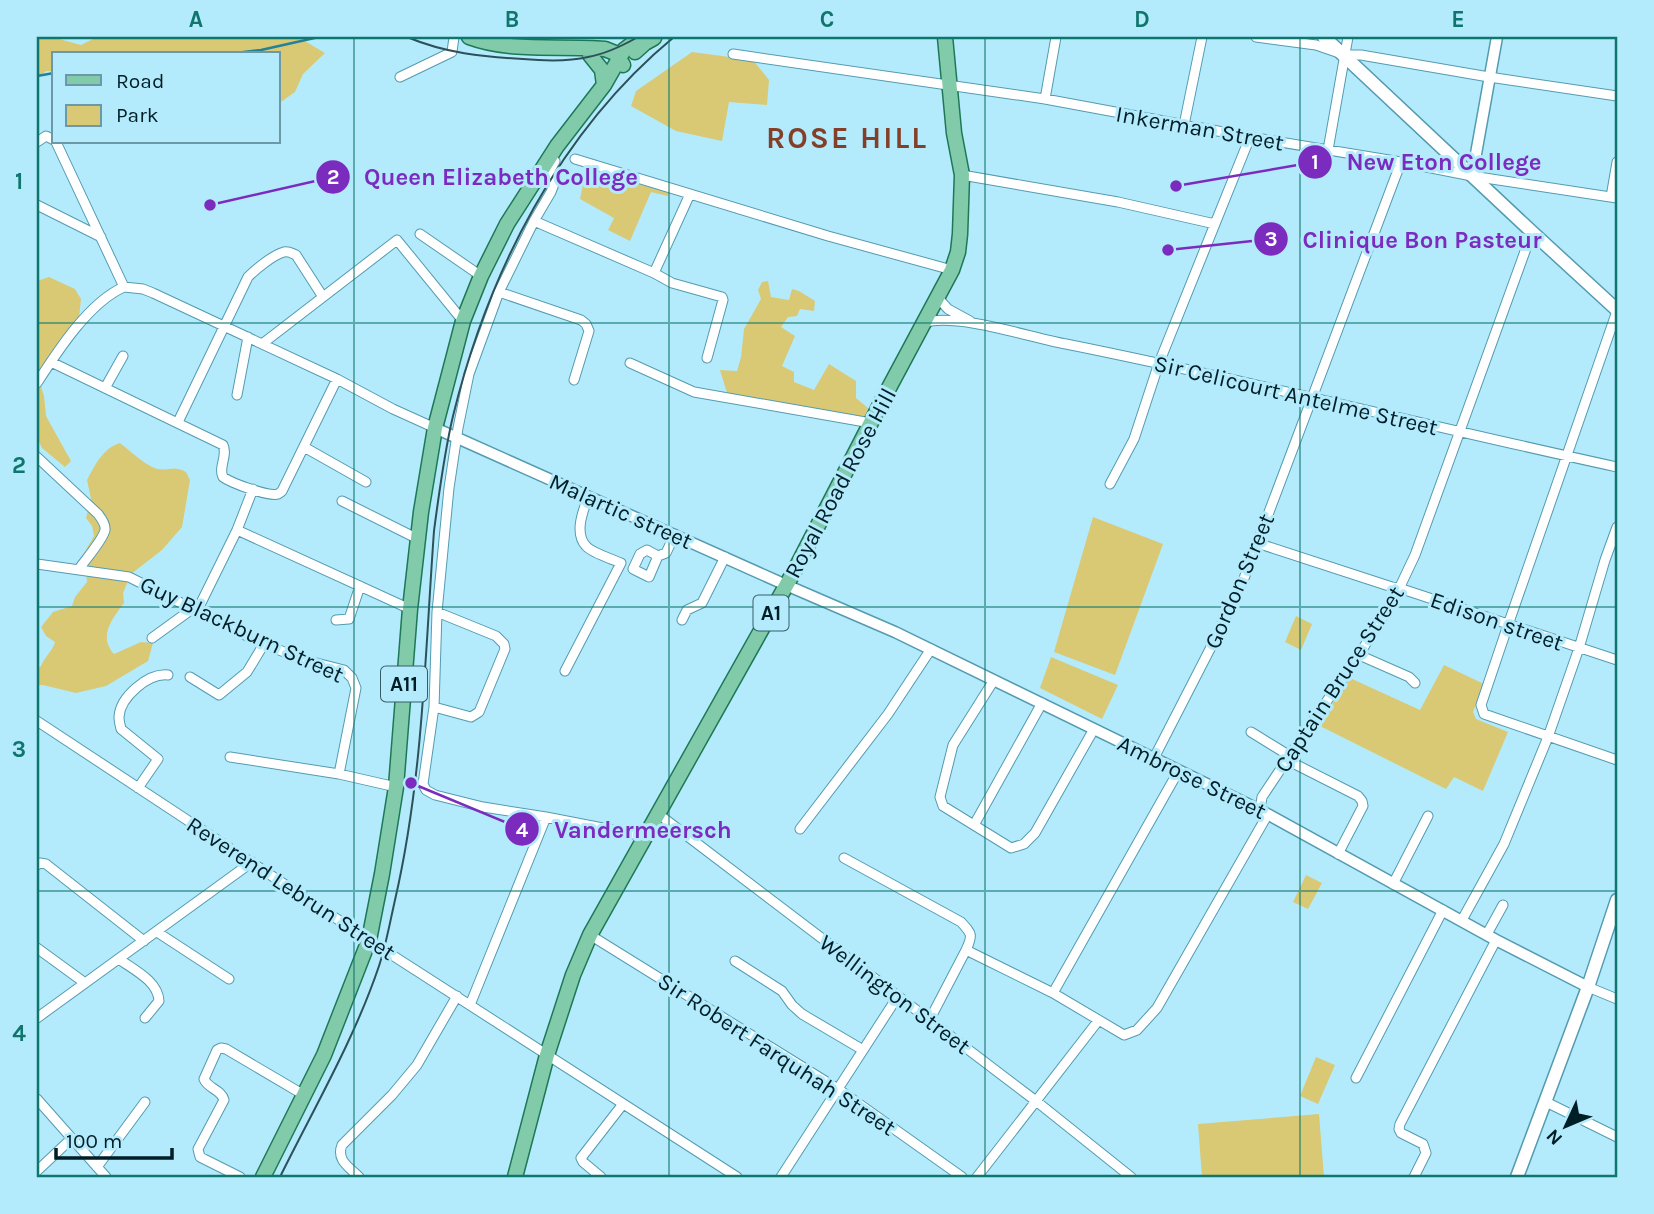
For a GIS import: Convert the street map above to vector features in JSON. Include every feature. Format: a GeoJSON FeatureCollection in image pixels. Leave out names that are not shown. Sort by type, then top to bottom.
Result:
{"type":"FeatureCollection","features":[{"type":"Feature","properties":{"kind":"main road"},"geometry":{"type":"LineString","coordinates":[[469,37],[513,46],[592,51],[647,38]]}},
{"type":"Feature","properties":{"kind":"main road","name":"Royal Road Rose Hill"},"geometry":{"type":"LineString","coordinates":[[515,1177],[547,1055],[573,975],[590,935],[786,585],[952,270],[960,234],[962,174],[954,133],[945,37]]}},
{"type":"Feature","properties":{"kind":"main road"},"geometry":{"type":"LineString","coordinates":[[1324,37],[1617,310]]}},
{"type":"Feature","properties":{"kind":"main road","name":"A11"},"geometry":{"type":"LineString","coordinates":[[576,120],[607,89],[624,50],[647,38]]}},
{"type":"Feature","properties":{"kind":"main road"},"geometry":{"type":"LineString","coordinates":[[592,51],[619,63]]}},
{"type":"Feature","properties":{"kind":"main road"},"geometry":{"type":"LineString","coordinates":[[592,51],[603,70],[604,85]]}},
{"type":"Feature","properties":{"kind":"main road","name":"A11"},"geometry":{"type":"LineString","coordinates":[[263,1177],[324,1055],[369,940],[396,787],[418,539],[435,428],[463,321],[503,230],[557,146],[619,63]]}},
{"type":"Feature","properties":{"kind":"main road"},"geometry":{"type":"LineString","coordinates":[[1517,1177],[1588,987],[1617,900]]}},
{"type":"Feature","properties":{"kind":"street"},"geometry":{"type":"LineString","coordinates":[[400,77],[452,52],[454,37]]}},
{"type":"Feature","properties":{"kind":"street"},"geometry":{"type":"LineString","coordinates":[[1045,99],[1056,37]]}},
{"type":"Feature","properties":{"kind":"street"},"geometry":{"type":"LineString","coordinates":[[1184,125],[1202,37]]}},
{"type":"Feature","properties":{"kind":"street"},"geometry":{"type":"LineString","coordinates":[[1256,37],[1316,45],[1345,55],[1362,55],[1617,96]]}},
{"type":"Feature","properties":{"kind":"street"},"geometry":{"type":"LineString","coordinates":[[1328,150],[1348,37]]}},
{"type":"Feature","properties":{"kind":"street"},"geometry":{"type":"LineString","coordinates":[[1472,176],[1497,37]]}},
{"type":"Feature","properties":{"kind":"street","name":"Inkerman Street"},"geometry":{"type":"LineString","coordinates":[[733,54],[1045,99],[1472,176],[1614,197]]}},
{"type":"Feature","properties":{"kind":"street"},"geometry":{"type":"LineString","coordinates":[[37,142],[46,136],[52,139]]}},
{"type":"Feature","properties":{"kind":"street"},"geometry":{"type":"LineString","coordinates":[[1110,484],[1135,439],[1159,363],[1250,137]]}},
{"type":"Feature","properties":{"kind":"street"},"geometry":{"type":"LineString","coordinates":[[56,144],[124,287]]}},
{"type":"Feature","properties":{"kind":"street"},"geometry":{"type":"LineString","coordinates":[[557,146],[556,158],[550,170],[554,184],[499,292],[469,374],[456,438],[437,612],[434,707],[423,784],[426,790],[435,795],[483,807],[644,836]]}},
{"type":"Feature","properties":{"kind":"street"},"geometry":{"type":"LineString","coordinates":[[575,159],[828,236],[952,270]]}},
{"type":"Feature","properties":{"kind":"street","name":"Gordon Street"},"geometry":{"type":"LineString","coordinates":[[1154,758],[1243,581],[1401,162]]}},
{"type":"Feature","properties":{"kind":"street"},"geometry":{"type":"LineString","coordinates":[[1614,197],[1617,162]]}},
{"type":"Feature","properties":{"kind":"street"},"geometry":{"type":"LineString","coordinates":[[962,174],[1118,202],[1215,224]]}},
{"type":"Feature","properties":{"kind":"street"},"geometry":{"type":"LineString","coordinates":[[654,273],[690,194]]}},
{"type":"Feature","properties":{"kind":"street"},"geometry":{"type":"LineString","coordinates":[[37,205],[101,237]]}},
{"type":"Feature","properties":{"kind":"street"},"geometry":{"type":"LineString","coordinates":[[534,221],[672,282],[723,298],[707,358]]}},
{"type":"Feature","properties":{"kind":"street","name":"Captain Bruce Street"},"geometry":{"type":"LineString","coordinates":[[1098,1021],[1124,1035],[1137,1030],[1157,1007],[1264,812],[1262,797],[1359,655],[1400,589],[1415,555],[1532,232]]}},
{"type":"Feature","properties":{"kind":"street"},"geometry":{"type":"LineString","coordinates":[[420,234],[481,276]]}},
{"type":"Feature","properties":{"kind":"street"},"geometry":{"type":"LineString","coordinates":[[262,344],[397,240],[463,321]]}},
{"type":"Feature","properties":{"kind":"street"},"geometry":{"type":"LineString","coordinates":[[178,422],[248,277],[256,269],[282,252],[296,255],[323,298]]}},
{"type":"Feature","properties":{"kind":"street"},"geometry":{"type":"LineString","coordinates":[[37,383],[92,310],[124,287],[143,289],[337,379],[435,428]]}},
{"type":"Feature","properties":{"kind":"street"},"geometry":{"type":"LineString","coordinates":[[499,292],[586,324],[589,331],[574,380]]}},
{"type":"Feature","properties":{"kind":"street","name":"Sir Celicourt Antelme Street"},"geometry":{"type":"LineString","coordinates":[[939,298],[948,309],[975,323]]}},
{"type":"Feature","properties":{"kind":"street"},"geometry":{"type":"LineString","coordinates":[[1617,310],[1481,705],[1484,714],[1617,760]]}},
{"type":"Feature","properties":{"kind":"street","name":"Sir Celicourt Antelme Street"},"geometry":{"type":"LineString","coordinates":[[925,322],[938,320],[975,323],[1617,467]]}},
{"type":"Feature","properties":{"kind":"street"},"geometry":{"type":"LineString","coordinates":[[237,395],[248,338]]}},
{"type":"Feature","properties":{"kind":"street"},"geometry":{"type":"LineString","coordinates":[[105,388],[123,356]]}},
{"type":"Feature","properties":{"kind":"street"},"geometry":{"type":"LineString","coordinates":[[51,362],[223,445],[226,452],[221,473],[223,477],[273,494],[282,491],[337,379]]}},
{"type":"Feature","properties":{"kind":"street"},"geometry":{"type":"LineString","coordinates":[[630,363],[694,392],[871,423]]}},
{"type":"Feature","properties":{"kind":"street","name":"Malartic street"},"geometry":{"type":"LineString","coordinates":[[435,428],[786,585]]}},
{"type":"Feature","properties":{"kind":"street"},"geometry":{"type":"LineString","coordinates":[[304,447],[366,482]]}},
{"type":"Feature","properties":{"kind":"street"},"geometry":{"type":"LineString","coordinates":[[37,457],[98,514],[104,523],[105,530],[79,569]]}},
{"type":"Feature","properties":{"kind":"street"},"geometry":{"type":"LineString","coordinates":[[152,638],[194,610],[237,530],[253,489]]}},
{"type":"Feature","properties":{"kind":"street"},"geometry":{"type":"LineString","coordinates":[[588,497],[580,528],[586,547],[649,577],[658,556],[666,553],[675,534]]}},
{"type":"Feature","properties":{"kind":"street"},"geometry":{"type":"LineString","coordinates":[[342,502],[418,539]]}},
{"type":"Feature","properties":{"kind":"street"},"geometry":{"type":"LineString","coordinates":[[1461,920],[1504,844],[1548,737],[1617,527]]}},
{"type":"Feature","properties":{"kind":"street"},"geometry":{"type":"LineString","coordinates":[[237,530],[410,609]]}},
{"type":"Feature","properties":{"kind":"street","name":"Edison street"},"geometry":{"type":"LineString","coordinates":[[1257,543],[1617,660]]}},
{"type":"Feature","properties":{"kind":"street"},"geometry":{"type":"LineString","coordinates":[[633,569],[640,554],[646,550],[658,556]]}},
{"type":"Feature","properties":{"kind":"street"},"geometry":{"type":"LineString","coordinates":[[682,620],[687,610],[702,603],[725,557]]}},
{"type":"Feature","properties":{"kind":"street"},"geometry":{"type":"LineString","coordinates":[[565,671],[621,563]]}},
{"type":"Feature","properties":{"kind":"street","name":"Guy Blackburn Street"},"geometry":{"type":"LineString","coordinates":[[37,564],[129,577],[264,644],[301,659],[344,670],[352,678],[356,688],[339,774]]}},
{"type":"Feature","properties":{"kind":"street","name":"Ambrose Street"},"geometry":{"type":"LineString","coordinates":[[786,585],[932,649],[1264,812],[1588,987]]}},
{"type":"Feature","properties":{"kind":"street"},"geometry":{"type":"LineString","coordinates":[[336,620],[349,619],[360,586]]}},
{"type":"Feature","properties":{"kind":"street"},"geometry":{"type":"LineString","coordinates":[[434,707],[471,717],[476,715],[505,649],[496,636],[437,612]]}},
{"type":"Feature","properties":{"kind":"street"},"geometry":{"type":"LineString","coordinates":[[190,677],[219,695],[247,671],[264,644]]}},
{"type":"Feature","properties":{"kind":"street"},"geometry":{"type":"LineString","coordinates":[[800,829],[888,714],[932,649]]}},
{"type":"Feature","properties":{"kind":"street"},"geometry":{"type":"LineString","coordinates":[[1359,655],[1409,677],[1415,683]]}},
{"type":"Feature","properties":{"kind":"street"},"geometry":{"type":"LineString","coordinates":[[138,788],[158,759],[121,729],[119,715],[128,697],[144,680],[159,674],[169,675]]}},
{"type":"Feature","properties":{"kind":"street"},"geometry":{"type":"LineString","coordinates":[[994,680],[953,745],[940,797],[943,806],[1011,848],[1024,844],[1035,833],[1094,729]]}},
{"type":"Feature","properties":{"kind":"street"},"geometry":{"type":"LineString","coordinates":[[974,825],[1042,703]]}},
{"type":"Feature","properties":{"kind":"street","name":"Reverend Lebrun Street"},"geometry":{"type":"LineString","coordinates":[[39,726],[737,1177]]}},
{"type":"Feature","properties":{"kind":"street"},"geometry":{"type":"LineString","coordinates":[[1251,732],[1288,758],[1362,800],[1363,806],[1338,854]]}},
{"type":"Feature","properties":{"kind":"street"},"geometry":{"type":"LineString","coordinates":[[230,757],[339,774],[396,787]]}},
{"type":"Feature","properties":{"kind":"street"},"geometry":{"type":"LineString","coordinates":[[1053,993],[1180,770]]}},
{"type":"Feature","properties":{"kind":"street","name":"Wellington Street"},"geometry":{"type":"LineString","coordinates":[[657,813],[930,1019],[1131,1177]]}},
{"type":"Feature","properties":{"kind":"street"},"geometry":{"type":"LineString","coordinates":[[1394,884],[1428,816]]}},
{"type":"Feature","properties":{"kind":"street"},"geometry":{"type":"LineString","coordinates":[[470,1005],[546,817]]}},
{"type":"Feature","properties":{"kind":"street"},"geometry":{"type":"LineString","coordinates":[[844,858],[961,922],[970,932],[971,939],[966,950],[930,1019]]}},
{"type":"Feature","properties":{"kind":"street"},"geometry":{"type":"LineString","coordinates":[[37,1018],[252,862]]}},
{"type":"Feature","properties":{"kind":"street"},"geometry":{"type":"LineString","coordinates":[[37,865],[46,864],[144,941]]}},
{"type":"Feature","properties":{"kind":"street"},"geometry":{"type":"LineString","coordinates":[[1414,1177],[1426,1153],[1423,1144],[1401,1133],[1400,1124],[1492,937],[1503,905]]}},
{"type":"Feature","properties":{"kind":"street"},"geometry":{"type":"LineString","coordinates":[[1356,1078],[1443,910]]}},
{"type":"Feature","properties":{"kind":"street"},"geometry":{"type":"LineString","coordinates":[[157,932],[229,979]]}},
{"type":"Feature","properties":{"kind":"street","name":"Sir Robert Farquhah Street"},"geometry":{"type":"LineString","coordinates":[[590,935],[838,1089],[962,1177]]}},
{"type":"Feature","properties":{"kind":"street"},"geometry":{"type":"LineString","coordinates":[[37,948],[85,983]]}},
{"type":"Feature","properties":{"kind":"street"},"geometry":{"type":"LineString","coordinates":[[966,950],[1053,993],[1098,1021],[977,1177]]}},
{"type":"Feature","properties":{"kind":"street"},"geometry":{"type":"LineString","coordinates":[[119,959],[157,990],[159,1001],[145,1018]]}},
{"type":"Feature","properties":{"kind":"street"},"geometry":{"type":"LineString","coordinates":[[735,961],[782,991],[802,1014],[863,1050]]}},
{"type":"Feature","properties":{"kind":"street"},"geometry":{"type":"LineString","coordinates":[[1588,987],[1617,999]]}},
{"type":"Feature","properties":{"kind":"street"},"geometry":{"type":"LineString","coordinates":[[359,1177],[341,1160],[342,1145],[392,1095],[417,1065],[457,996]]}},
{"type":"Feature","properties":{"kind":"street"},"geometry":{"type":"LineString","coordinates":[[781,1177],[898,996]]}},
{"type":"Feature","properties":{"kind":"street"},"geometry":{"type":"LineString","coordinates":[[240,1177],[198,1154],[198,1149],[224,1100],[221,1093],[207,1085],[204,1079],[217,1050],[226,1049],[304,1095]]}},
{"type":"Feature","properties":{"kind":"street"},"geometry":{"type":"LineString","coordinates":[[37,1099],[106,1177]]}},
{"type":"Feature","properties":{"kind":"street"},"geometry":{"type":"LineString","coordinates":[[97,1167],[145,1102]]}},
{"type":"Feature","properties":{"kind":"street"},"geometry":{"type":"LineString","coordinates":[[1546,1102],[1617,1137]]}},
{"type":"Feature","properties":{"kind":"street"},"geometry":{"type":"LineString","coordinates":[[601,1177],[581,1158],[623,1104]]}},
{"type":"Feature","properties":{"kind":"street"},"geometry":{"type":"LineString","coordinates":[[37,1171],[71,1139]]}},
{"type":"Feature","properties":{"kind":"green space"},"geometry":{"type":"Polygon","coordinates":[[[37,37],[52,37],[81,45],[97,37],[298,37],[325,53],[303,74],[295,92],[280,103],[280,52],[52,52],[52,71],[46,71],[37,79],[37,37]]]}},
{"type":"Feature","properties":{"kind":"green space"},"geometry":{"type":"Polygon","coordinates":[[[692,52],[753,60],[769,80],[767,105],[729,102],[722,141],[676,131],[631,106],[636,91],[692,52]]]}},
{"type":"Feature","properties":{"kind":"green space"},"geometry":{"type":"Polygon","coordinates":[[[587,165],[671,191],[668,196],[651,192],[630,241],[608,230],[614,218],[580,199],[587,165]]]}},
{"type":"Feature","properties":{"kind":"green space"},"geometry":{"type":"Polygon","coordinates":[[[49,277],[75,289],[81,299],[79,318],[37,374],[37,281],[49,277]]]}},
{"type":"Feature","properties":{"kind":"green space"},"geometry":{"type":"Polygon","coordinates":[[[768,281],[771,297],[789,300],[792,289],[815,301],[814,311],[800,309],[797,316],[788,317],[781,327],[795,336],[782,366],[794,372],[794,382],[814,390],[829,364],[856,381],[856,398],[868,408],[864,418],[727,393],[720,370],[737,371],[744,329],[761,299],[758,290],[762,282],[768,281]]]}},
{"type":"Feature","properties":{"kind":"green space"},"geometry":{"type":"Polygon","coordinates":[[[37,374],[44,396],[46,416],[71,461],[65,467],[42,448],[37,438],[37,374]]]}},
{"type":"Feature","properties":{"kind":"green space"},"geometry":{"type":"Polygon","coordinates":[[[120,443],[149,465],[158,469],[182,470],[190,480],[182,527],[162,550],[131,574],[123,593],[124,603],[108,628],[107,641],[114,654],[141,642],[153,643],[148,661],[106,686],[76,693],[37,685],[37,669],[55,642],[46,636],[41,627],[53,612],[72,606],[75,597],[87,582],[84,553],[94,536],[92,526],[86,518],[91,499],[87,480],[104,453],[120,443]]]}},
{"type":"Feature","properties":{"kind":"green space"},"geometry":{"type":"Polygon","coordinates":[[[1093,517],[1163,544],[1115,675],[1054,652],[1093,517]]]}},
{"type":"Feature","properties":{"kind":"green space"},"geometry":{"type":"Polygon","coordinates":[[[1296,616],[1312,624],[1301,650],[1285,642],[1296,616]]]}},
{"type":"Feature","properties":{"kind":"green space"},"geometry":{"type":"Polygon","coordinates":[[[1051,657],[1118,685],[1102,719],[1040,688],[1051,657]]]}},
{"type":"Feature","properties":{"kind":"green space"},"geometry":{"type":"Polygon","coordinates":[[[1444,665],[1484,684],[1473,712],[1476,719],[1508,732],[1483,791],[1454,777],[1446,789],[1318,725],[1350,678],[1420,710],[1444,665]]]}},
{"type":"Feature","properties":{"kind":"green space"},"geometry":{"type":"Polygon","coordinates":[[[1306,875],[1322,883],[1308,909],[1293,902],[1306,875]]]}},
{"type":"Feature","properties":{"kind":"green space"},"geometry":{"type":"Polygon","coordinates":[[[1316,1057],[1335,1065],[1318,1104],[1300,1096],[1316,1057]]]}},
{"type":"Feature","properties":{"kind":"green space"},"geometry":{"type":"Polygon","coordinates":[[[1319,1114],[1324,1177],[1202,1177],[1198,1124],[1319,1114]]]}},
{"type":"Feature","properties":{"kind":"waterway"},"geometry":{"type":"LineString","coordinates":[[244,52],[319,37]]}},
{"type":"Feature","properties":{"kind":"waterway"},"geometry":{"type":"LineString","coordinates":[[37,76],[52,73]]}},
{"type":"Feature","properties":{"kind":"tram line"},"geometry":{"type":"LineString","coordinates":[[407,37],[464,53],[556,61],[601,54],[638,37]]}},
{"type":"Feature","properties":{"kind":"tram line"},"geometry":{"type":"LineString","coordinates":[[280,1177],[358,1020],[379,966],[388,933],[412,809],[434,531],[444,459],[453,416],[486,310],[508,258],[563,161],[596,116],[633,75],[674,37]]}},
{"type":"Feature","properties":{"kind":"place","name":"New Eton College"},"geometry":{"type":"Point","coordinates":[1176,186]}},
{"type":"Feature","properties":{"kind":"place","name":"Queen Elizabeth College"},"geometry":{"type":"Point","coordinates":[210,205]}},
{"type":"Feature","properties":{"kind":"place","name":"Clinique Bon Pasteur"},"geometry":{"type":"Point","coordinates":[1168,250]}},
{"type":"Feature","properties":{"kind":"place","name":"Vandermeersch"},"geometry":{"type":"Point","coordinates":[411,783]}},
{"type":"Feature","properties":{"kind":"district","name":"ROSE HILL"},"geometry":{"type":"Point","coordinates":[847,138]}}]}
